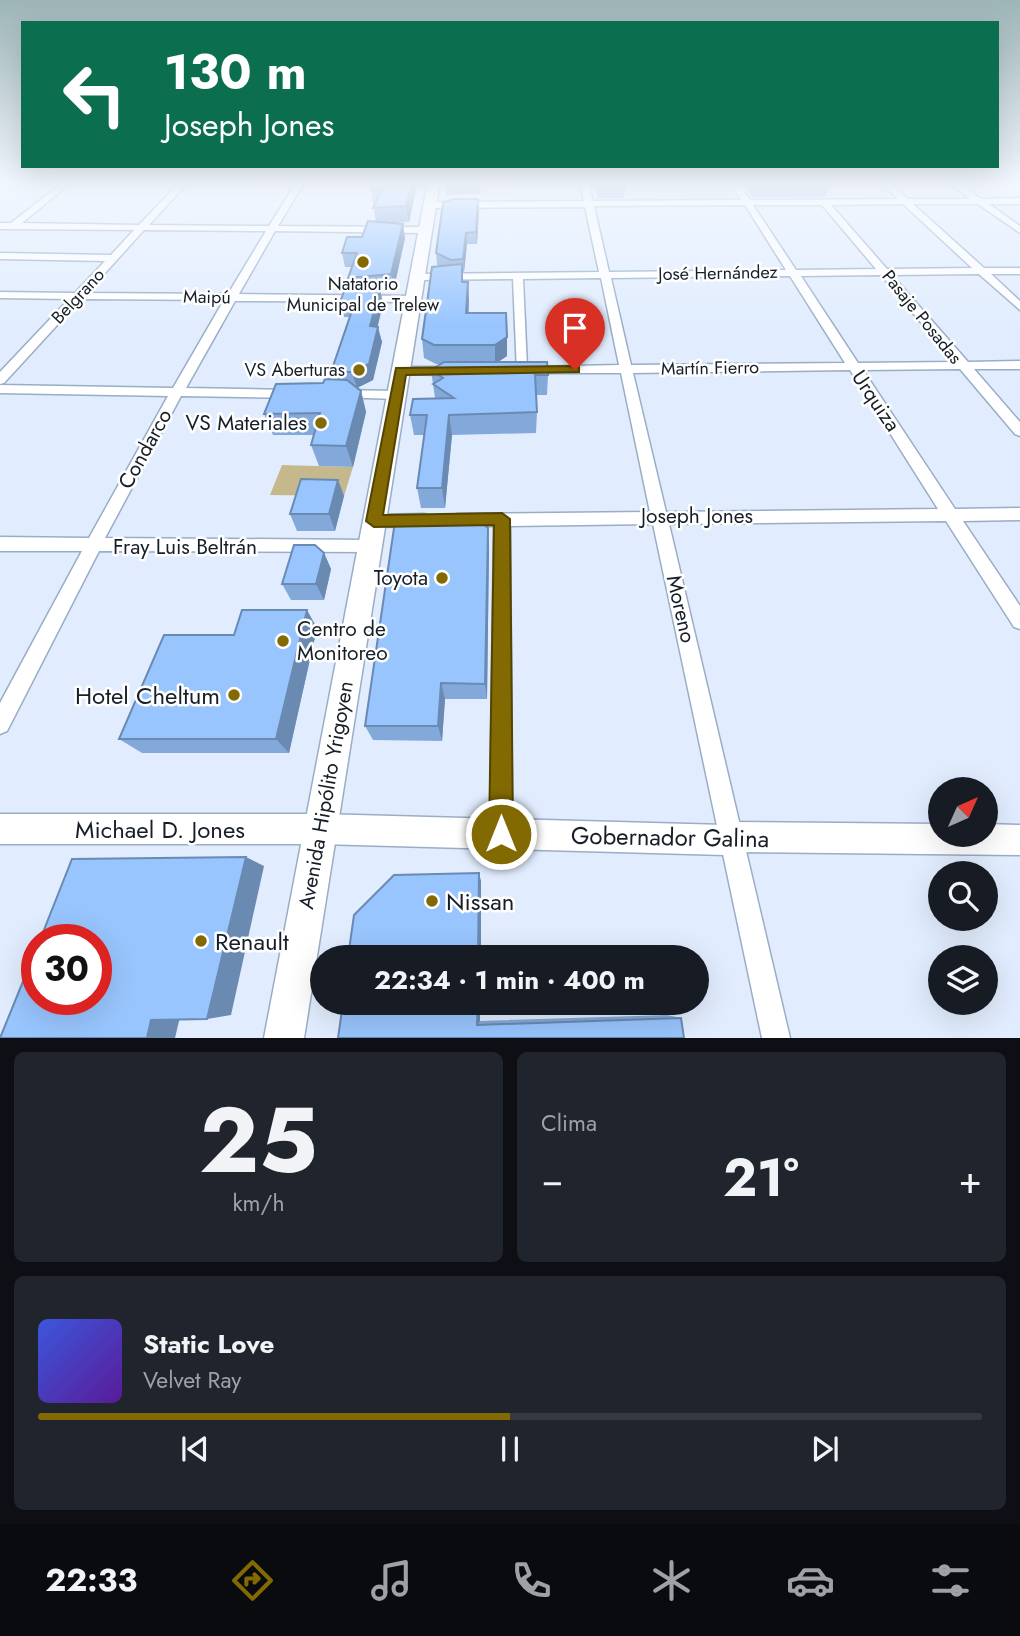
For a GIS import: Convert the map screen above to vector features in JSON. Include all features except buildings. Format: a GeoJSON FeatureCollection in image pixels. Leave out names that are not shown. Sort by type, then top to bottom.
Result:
{"type":"FeatureCollection","features":[{"type":"Feature","properties":{"kind":"main road","name":"Avenida Hipólito Yrigoyen"},"geometry":{"type":"LineString","coordinates":[[284,1038],[425,230]]}},
{"type":"Feature","properties":{"kind":"street","name":"Belgrano"},"geometry":{"type":"LineString","coordinates":[[0,380],[141,229]]}},
{"type":"Feature","properties":{"kind":"street","name":"Condarco"},"geometry":{"type":"LineString","coordinates":[[0,724],[92,547],[271,229]]}},
{"type":"Feature","properties":{"kind":"street"},"geometry":{"type":"LineString","coordinates":[[339,229],[425,230]]}},
{"type":"Feature","properties":{"kind":"street","name":"Moreno"},"geometry":{"type":"LineString","coordinates":[[596,229],[776,1038]]}},
{"type":"Feature","properties":{"kind":"street","name":"Urquiza"},"geometry":{"type":"LineString","coordinates":[[765,229],[1020,621]]}},
{"type":"Feature","properties":{"kind":"street","name":"Pasaje Posadas"},"geometry":{"type":"LineString","coordinates":[[848,229],[1020,431]]}},
{"type":"Feature","properties":{"kind":"street"},"geometry":{"type":"LineString","coordinates":[[937,229],[1020,307]]}},
{"type":"Feature","properties":{"kind":"street"},"geometry":{"type":"LineString","coordinates":[[0,256],[113,258]]}},
{"type":"Feature","properties":{"kind":"street","name":"José Hernández"},"geometry":{"type":"LineString","coordinates":[[417,277],[1020,271]]}},
{"type":"Feature","properties":{"kind":"street","name":"Martín Fierro"},"geometry":{"type":"LineString","coordinates":[[518,275],[514,370],[1020,365]]}},
{"type":"Feature","properties":{"kind":"street","name":"Maipú"},"geometry":{"type":"LineString","coordinates":[[0,295],[413,299]]}},
{"type":"Feature","properties":{"kind":"street"},"geometry":{"type":"LineString","coordinates":[[400,371],[467,370]]}},
{"type":"Feature","properties":{"kind":"street"},"geometry":{"type":"LineString","coordinates":[[0,389],[300,394]]}},
{"type":"Feature","properties":{"kind":"street"},"geometry":{"type":"LineString","coordinates":[[327,394],[396,395]]}},
{"type":"Feature","properties":{"kind":"street","name":"Joseph Jones"},"geometry":{"type":"LineString","coordinates":[[372,534],[502,519],[1020,514]]}},
{"type":"Feature","properties":{"kind":"street"},"geometry":{"type":"LineString","coordinates":[[501,834],[502,519]]}},
{"type":"Feature","properties":{"kind":"street","name":"Fray Luis Beltrán"},"geometry":{"type":"LineString","coordinates":[[0,544],[92,547],[372,534]]}},
{"type":"Feature","properties":{"kind":"street","name":"Michael D. Jones"},"geometry":{"type":"LineString","coordinates":[[0,829],[320,829]]}},
{"type":"Feature","properties":{"kind":"street","name":"Gobernador Galina"},"geometry":{"type":"LineString","coordinates":[[320,829],[725,840],[733,837],[1020,840]]}},
{"type":"Feature","properties":{"kind":"shaded area"},"geometry":{"type":"Polygon","coordinates":[[[282,465],[353,467],[344,496],[270,495],[282,465]]]}},
{"type":"Feature","properties":{"kind":"place","name":"Natatorio Municipal de Trelew"},"geometry":{"type":"Point","coordinates":[363,262]}},
{"type":"Feature","properties":{"kind":"place","name":"VS Aberturas"},"geometry":{"type":"Point","coordinates":[359,370]}},
{"type":"Feature","properties":{"kind":"place","name":"VS Materiales"},"geometry":{"type":"Point","coordinates":[321,423]}},
{"type":"Feature","properties":{"kind":"place","name":"Toyota"},"geometry":{"type":"Point","coordinates":[442,578]}},
{"type":"Feature","properties":{"kind":"place","name":"Centro de Monitoreo"},"geometry":{"type":"Point","coordinates":[283,641]}},
{"type":"Feature","properties":{"kind":"place","name":"Hotel Cheltum"},"geometry":{"type":"Point","coordinates":[234,695]}},
{"type":"Feature","properties":{"kind":"place","name":"Nissan"},"geometry":{"type":"Point","coordinates":[432,901]}},
{"type":"Feature","properties":{"kind":"place","name":"Renault"},"geometry":{"type":"Point","coordinates":[201,941]}},
{"type":"Feature","properties":{"kind":"route"},"geometry":{"type":"LineString","coordinates":[[501,834],[502,519],[374,521],[400,371],[575,370]]}}]}
